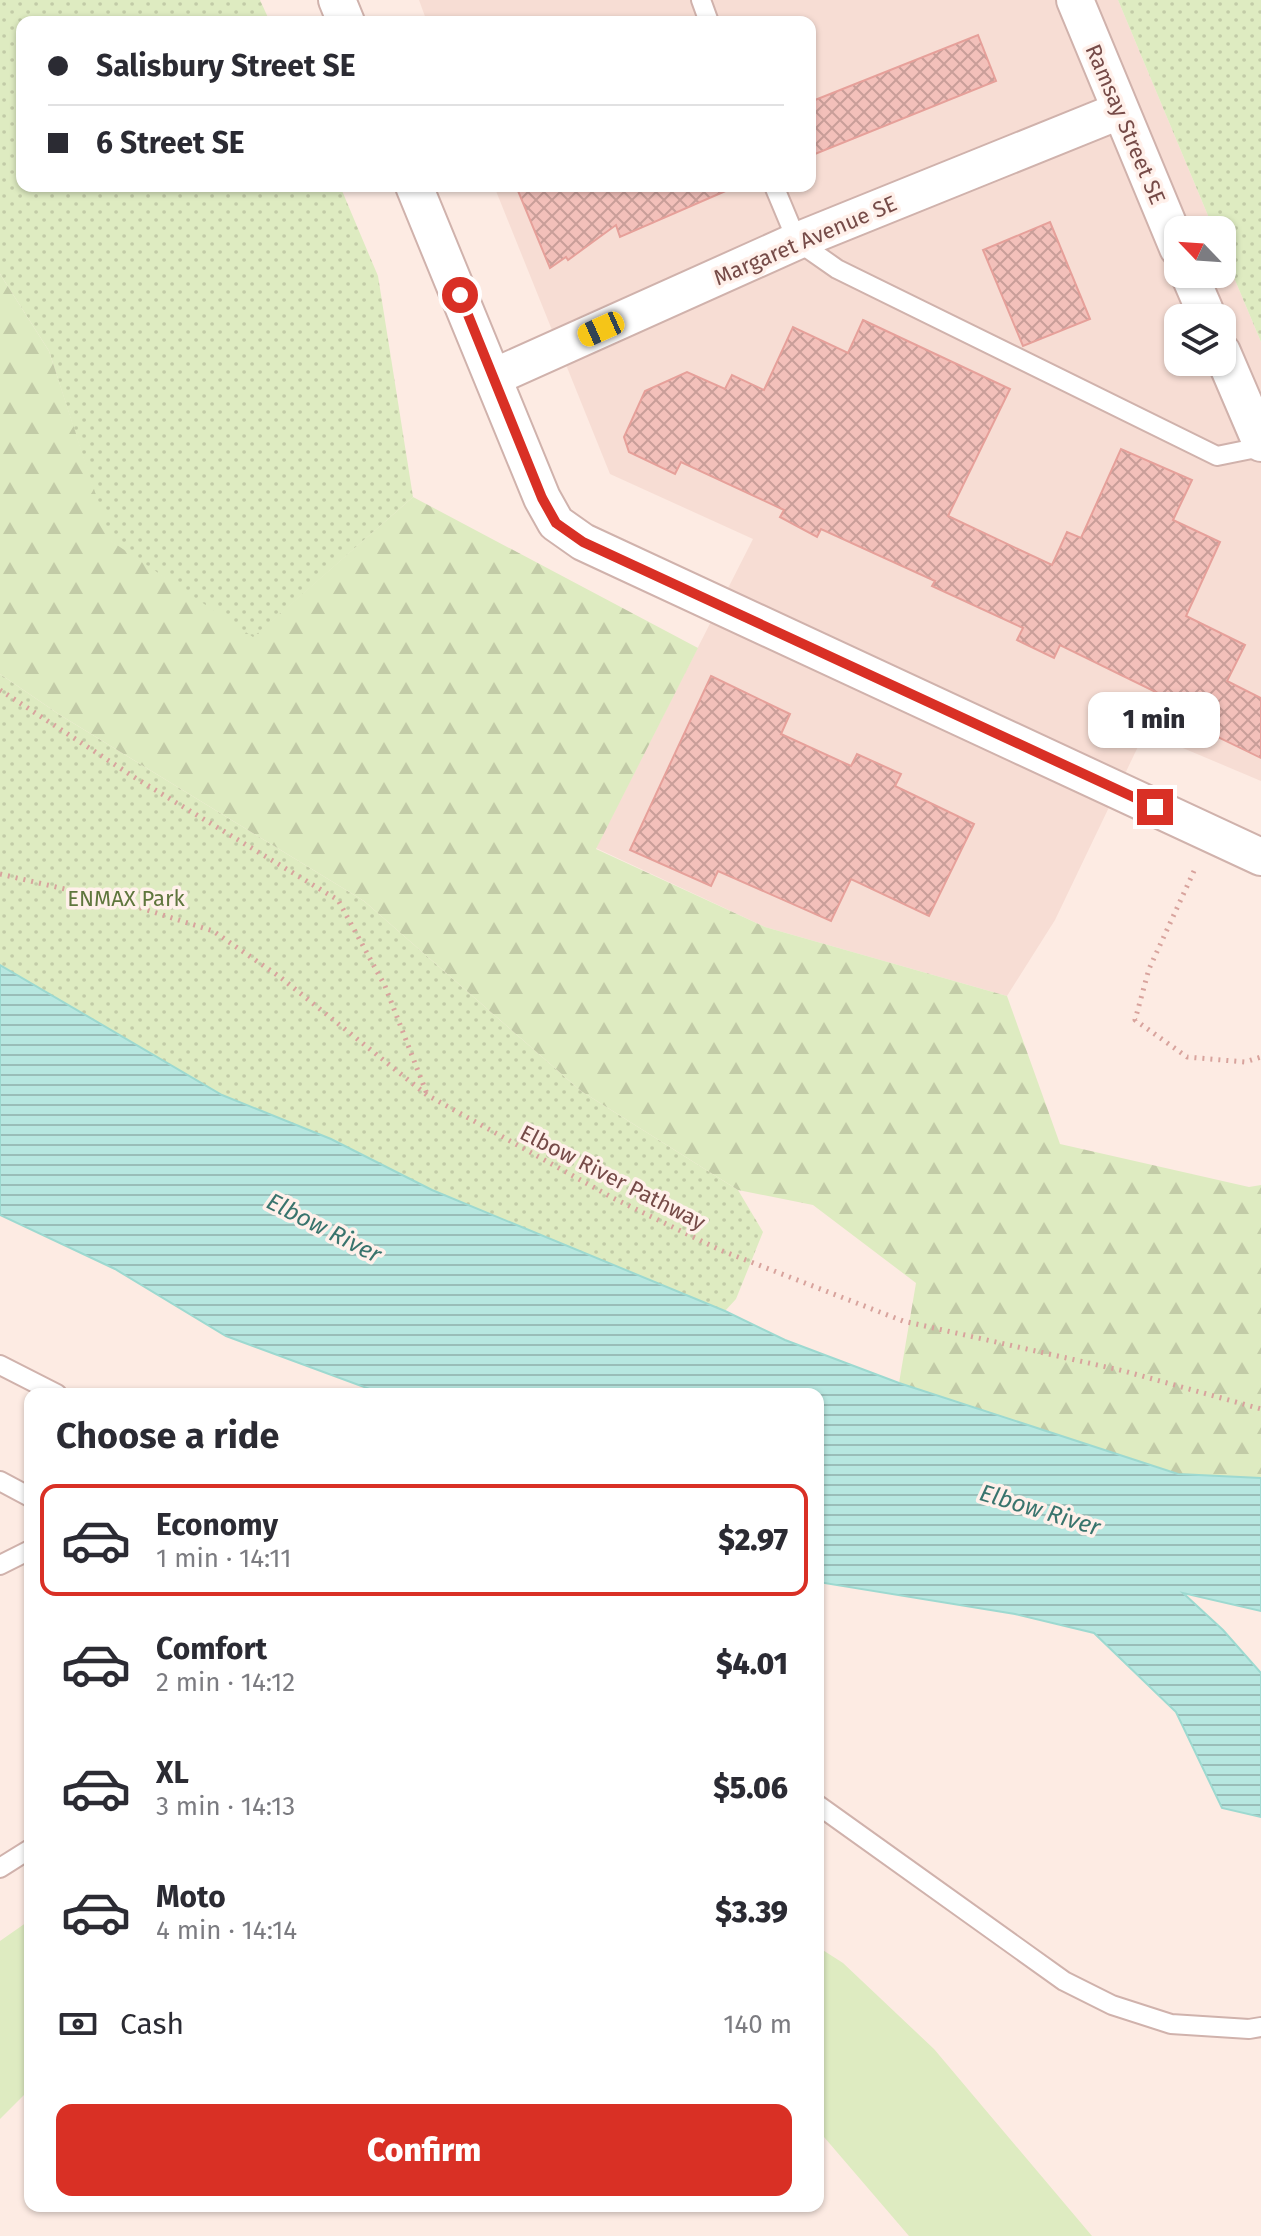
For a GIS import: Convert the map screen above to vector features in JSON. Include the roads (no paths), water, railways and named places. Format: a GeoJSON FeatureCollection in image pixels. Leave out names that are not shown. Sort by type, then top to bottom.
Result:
{"type":"FeatureCollection","features":[{"type":"Feature","properties":{"kind":"street","name":"Ramsay Street SE"},"geometry":{"type":"LineString","coordinates":[[1075,0],[1164,216]]}},
{"type":"Feature","properties":{"kind":"street","name":"Margaret Avenue SE"},"geometry":{"type":"LineString","coordinates":[[494,377],[797,241],[1119,111]]}},
{"type":"Feature","properties":{"kind":"street"},"geometry":{"type":"LineString","coordinates":[[417,192],[542,498],[556,523],[583,542],[1261,857]]}},
{"type":"Feature","properties":{"kind":"street"},"geometry":{"type":"LineString","coordinates":[[1232,376],[1261,445]]}},
{"type":"Feature","properties":{"kind":"lane"},"geometry":{"type":"LineString","coordinates":[[777,192],[797,241],[837,269],[1217,456],[1261,445]]}},
{"type":"Feature","properties":{"kind":"lane"},"geometry":{"type":"LineString","coordinates":[[0,1365],[45,1388]]}},
{"type":"Feature","properties":{"kind":"lane"},"geometry":{"type":"LineString","coordinates":[[0,1481],[24,1494]]}},
{"type":"Feature","properties":{"kind":"lane"},"geometry":{"type":"LineString","coordinates":[[0,1565],[24,1553]]}},
{"type":"Feature","properties":{"kind":"lane"},"geometry":{"type":"LineString","coordinates":[[824,1809],[1064,1981],[1112,2005],[1171,2024],[1261,2027]]}},
{"type":"Feature","properties":{"kind":"lane"},"geometry":{"type":"LineString","coordinates":[[0,1868],[24,1853]]}},
{"type":"Feature","properties":{"kind":"water","name":"Elbow River"},"geometry":{"type":"Polygon","coordinates":[[[0,965],[222,1095],[331,1139],[432,1190],[725,1311],[785,1340],[899,1383],[1178,1474],[1261,1478],[1261,1611],[1183,1593],[1223,1630],[1261,1673],[1261,1817],[1222,1808],[1176,1712],[1094,1633],[1015,1614],[824,1583],[824,1388],[367,1388],[226,1336],[115,1269],[0,1215],[0,965]]]}},
{"type":"Feature","properties":{"kind":"park label","name":"ENMAX Park"},"geometry":{"type":"Point","coordinates":[126,898]}}]}
